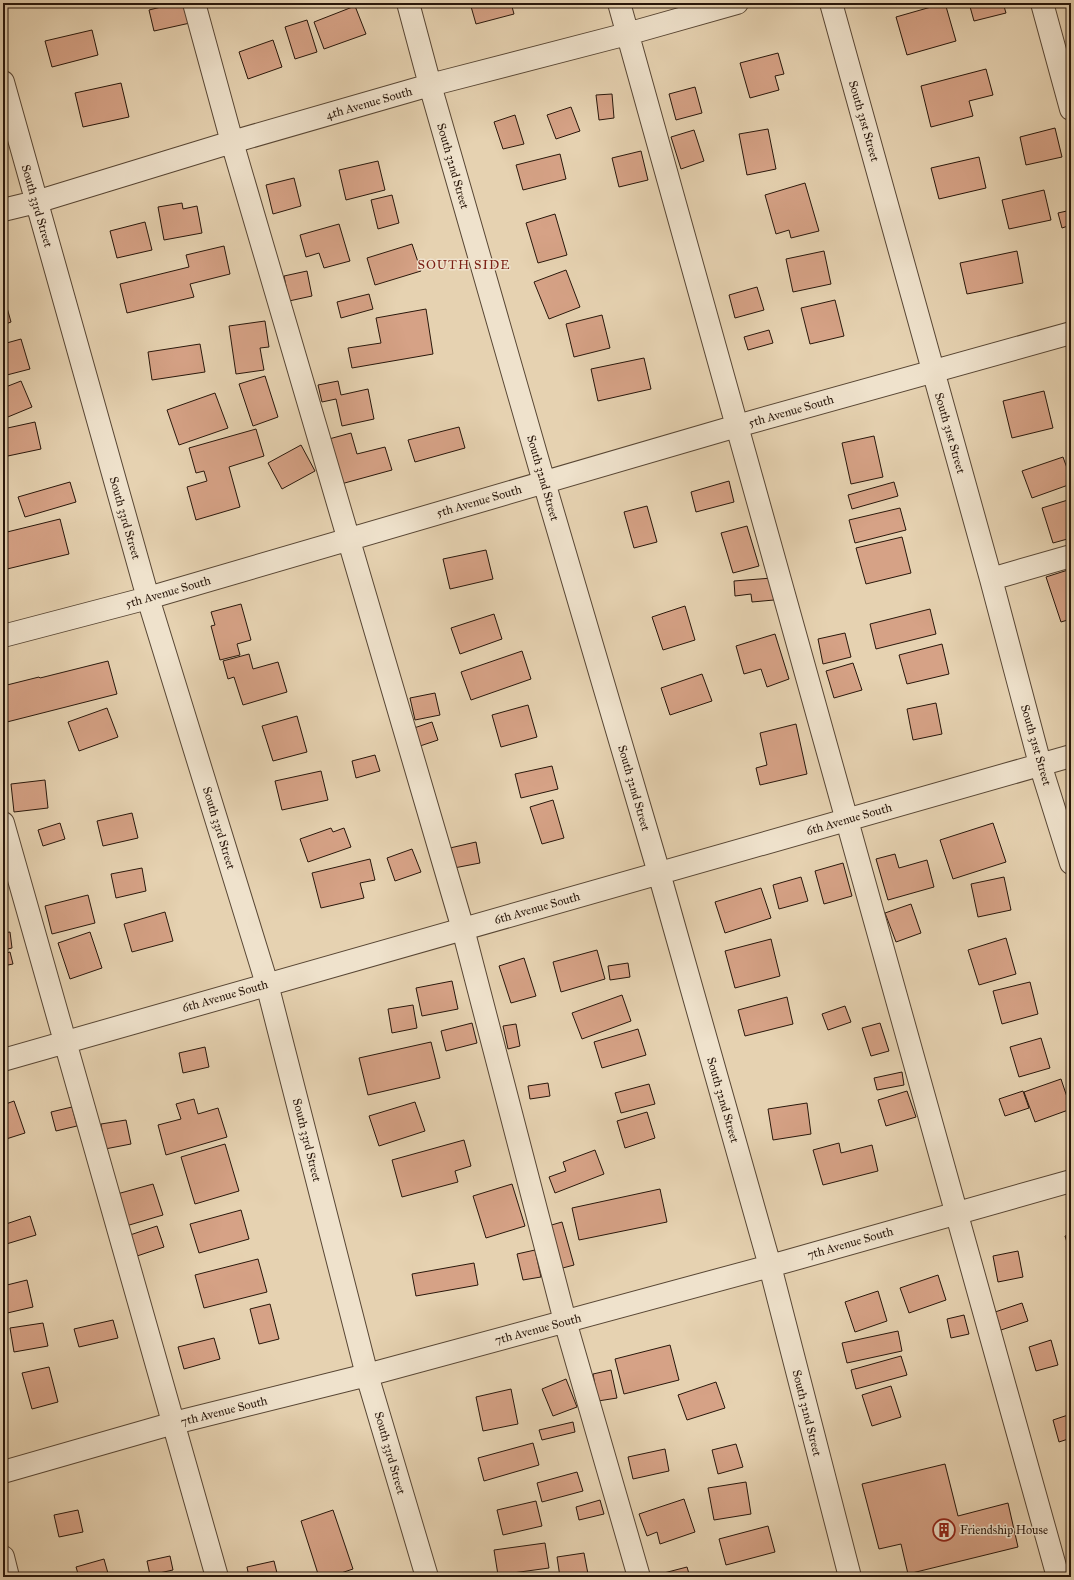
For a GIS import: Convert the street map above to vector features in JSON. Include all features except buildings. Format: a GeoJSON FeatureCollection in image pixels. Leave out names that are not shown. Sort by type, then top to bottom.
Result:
{"type":"FeatureCollection","features":[{"type":"Feature","properties":{"kind":"street"},"geometry":{"type":"LineString","coordinates":[[194,3],[232,142],[463,929],[565,1321],[639,1577]]}},
{"type":"Feature","properties":{"kind":"street","name":"South 32nd Street"},"geometry":{"type":"LineString","coordinates":[[408,3],[430,85],[544,482],[659,873],[770,1266],[850,1577]]}},
{"type":"Feature","properties":{"kind":"street"},"geometry":{"type":"LineString","coordinates":[[619,3],[1058,1577]]}},
{"type":"Feature","properties":{"kind":"street","name":"4th Avenue South"},"geometry":{"type":"LineString","coordinates":[[3,210],[36,202],[232,142],[430,85],[628,34],[737,3]]}},
{"type":"Feature","properties":{"kind":"street","name":"South 31st Street"},"geometry":{"type":"LineString","coordinates":[[831,3],[991,579],[1040,764],[1071,862]]}},
{"type":"Feature","properties":{"kind":"street"},"geometry":{"type":"LineString","coordinates":[[1042,3],[1071,109]]}},
{"type":"Feature","properties":{"kind":"street","name":"South 33rd Street"},"geometry":{"type":"LineString","coordinates":[[3,82],[148,598],[267,984],[367,1376],[427,1577]]}},
{"type":"Feature","properties":{"kind":"street","name":"5th Avenue South"},"geometry":{"type":"LineString","coordinates":[[3,636],[148,598],[737,426],[1071,333]]}},
{"type":"Feature","properties":{"kind":"street"},"geometry":{"type":"LineString","coordinates":[[991,579],[1071,556]]}},
{"type":"Feature","properties":{"kind":"street","name":"6th Avenue South"},"geometry":{"type":"LineString","coordinates":[[3,1060],[1071,756]]}},
{"type":"Feature","properties":{"kind":"street"},"geometry":{"type":"LineString","coordinates":[[3,823],[217,1577]]}},
{"type":"Feature","properties":{"kind":"street","name":"7th Avenue South"},"geometry":{"type":"LineString","coordinates":[[3,1472],[174,1423],[367,1376],[770,1266],[1071,1181]]}},
{"type":"Feature","properties":{"kind":"street"},"geometry":{"type":"LineString","coordinates":[[3,1557],[8,1577]]}},
{"type":"Feature","properties":{"kind":"place","name":"Friendship House"},"geometry":{"type":"Point","coordinates":[944,1530]}},
{"type":"Feature","properties":{"kind":"district","name":"SOUTH SIDE"},"geometry":{"type":"Point","coordinates":[464,264]}}]}
